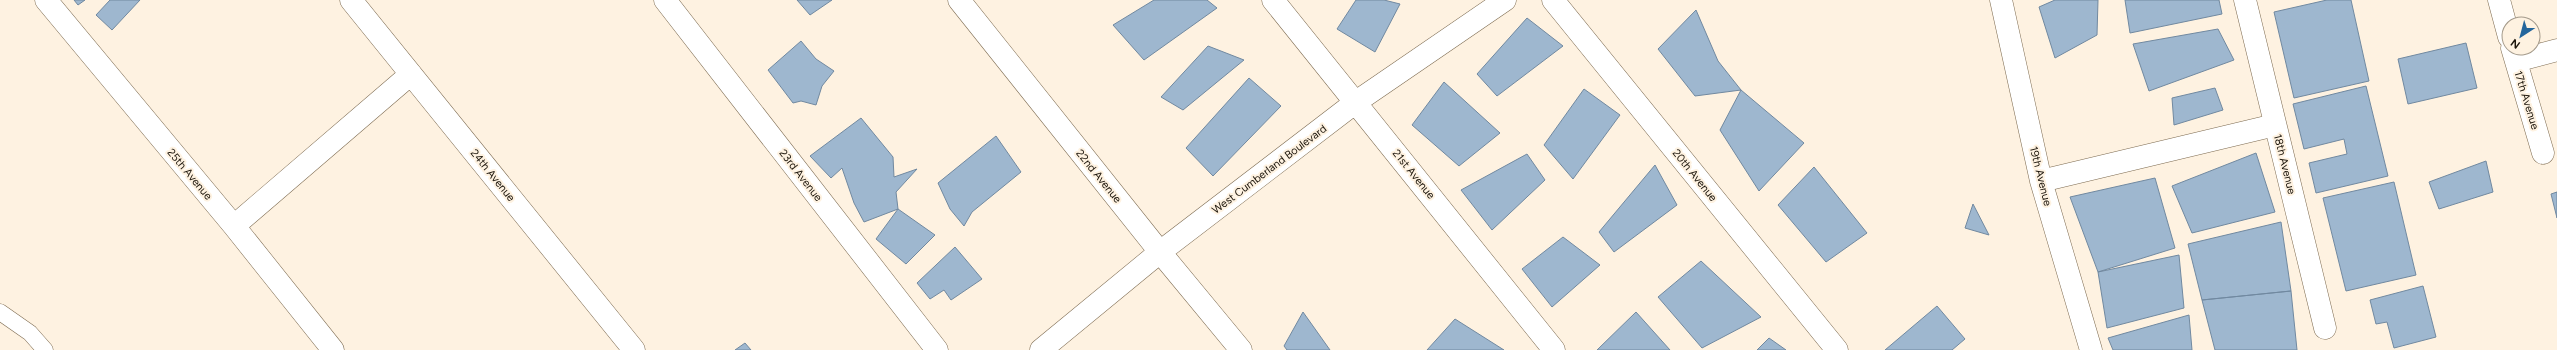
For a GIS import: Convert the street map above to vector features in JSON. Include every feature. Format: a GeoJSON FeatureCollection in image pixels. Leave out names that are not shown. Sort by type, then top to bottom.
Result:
{"type":"FeatureCollection","features":[{"type":"Feature","properties":{"kind":"street","name":"25th Avenue"},"geometry":{"type":"LineString","coordinates":[[46,0],[234,226],[333,350]]}},
{"type":"Feature","properties":{"kind":"street","name":"24th Avenue"},"geometry":{"type":"LineString","coordinates":[[351,0],[634,350]]}},
{"type":"Feature","properties":{"kind":"street","name":"23rd Avenue"},"geometry":{"type":"LineString","coordinates":[[665,0],[937,350]]}},
{"type":"Feature","properties":{"kind":"street","name":"22nd Avenue"},"geometry":{"type":"LineString","coordinates":[[959,0],[1160,252],[1241,350]]}},
{"type":"Feature","properties":{"kind":"street","name":"21st Avenue"},"geometry":{"type":"LineString","coordinates":[[1273,0],[1554,350]]}},
{"type":"Feature","properties":{"kind":"street","name":"West Cumberland Boulevard"},"geometry":{"type":"LineString","coordinates":[[1041,350],[1160,252],[1356,102],[1505,0]]}},
{"type":"Feature","properties":{"kind":"street","name":"20th Avenue"},"geometry":{"type":"LineString","coordinates":[[1552,0],[1837,350]]}},
{"type":"Feature","properties":{"kind":"street","name":"19th Avenue"},"geometry":{"type":"LineString","coordinates":[[2001,0],[2041,181],[2091,350]]}},
{"type":"Feature","properties":{"kind":"street","name":"18th Avenue"},"geometry":{"type":"LineString","coordinates":[[2245,0],[2325,328]]}},
{"type":"Feature","properties":{"kind":"street"},"geometry":{"type":"LineString","coordinates":[[2499,0],[2503,16]]}},
{"type":"Feature","properties":{"kind":"street"},"geometry":{"type":"LineString","coordinates":[[2541,51],[2557,50]]}},
{"type":"Feature","properties":{"kind":"street","name":"17th Avenue"},"geometry":{"type":"LineString","coordinates":[[2515,56],[2543,153]]}},
{"type":"Feature","properties":{"kind":"street"},"geometry":{"type":"LineString","coordinates":[[234,226],[411,74]]}},
{"type":"Feature","properties":{"kind":"street"},"geometry":{"type":"LineString","coordinates":[[2041,181],[2275,125]]}},
{"type":"Feature","properties":{"kind":"lane"},"geometry":{"type":"LineString","coordinates":[[0,312],[30,333],[45,350]]}},
{"type":"Feature","properties":{"kind":"building"},"geometry":{"type":"Polygon","coordinates":[[[74,0],[85,0],[78,5],[74,0]]]}},
{"type":"Feature","properties":{"kind":"building"},"geometry":{"type":"Polygon","coordinates":[[[110,0],[140,0],[112,30],[96,15],[110,0]]]}},
{"type":"Feature","properties":{"kind":"building"},"geometry":{"type":"Polygon","coordinates":[[[797,0],[832,0],[810,15],[797,0]]]}},
{"type":"Feature","properties":{"kind":"building"},"geometry":{"type":"Polygon","coordinates":[[[1154,0],[1207,0],[1217,8],[1144,60],[1113,25],[1154,0]]]}},
{"type":"Feature","properties":{"kind":"building"},"geometry":{"type":"Polygon","coordinates":[[[1356,0],[1384,0],[1400,4],[1375,52],[1337,29],[1356,0]]]}},
{"type":"Feature","properties":{"kind":"building"},"geometry":{"type":"Polygon","coordinates":[[[2055,0],[2098,0],[2097,35],[2055,58],[2039,7],[2055,0]]]}},
{"type":"Feature","properties":{"kind":"building"},"geometry":{"type":"Polygon","coordinates":[[[2125,0],[2219,0],[2222,14],[2130,33],[2125,0]]]}},
{"type":"Feature","properties":{"kind":"building"},"geometry":{"type":"Polygon","coordinates":[[[2327,0],[2351,0],[2369,81],[2294,98],[2274,12],[2327,0]]]}},
{"type":"Feature","properties":{"kind":"building"},"geometry":{"type":"Polygon","coordinates":[[[1696,10],[1718,61],[1741,90],[1695,96],[1658,49],[1696,10]]]}},
{"type":"Feature","properties":{"kind":"building"},"geometry":{"type":"Polygon","coordinates":[[[1527,18],[1563,46],[1497,96],[1477,74],[1527,18]]]}},
{"type":"Feature","properties":{"kind":"building"},"geometry":{"type":"Polygon","coordinates":[[[2218,29],[2234,60],[2149,91],[2133,44],[2218,29]]]}},
{"type":"Feature","properties":{"kind":"building"},"geometry":{"type":"Polygon","coordinates":[[[801,41],[816,59],[834,71],[822,86],[816,105],[801,101],[793,103],[768,70],[801,41]]]}},
{"type":"Feature","properties":{"kind":"building"},"geometry":{"type":"Polygon","coordinates":[[[2466,43],[2477,88],[2408,104],[2398,59],[2466,43]]]}},
{"type":"Feature","properties":{"kind":"building"},"geometry":{"type":"Polygon","coordinates":[[[1208,46],[1244,60],[1183,110],[1161,97],[1208,46]]]}},
{"type":"Feature","properties":{"kind":"building"},"geometry":{"type":"Polygon","coordinates":[[[1249,78],[1281,106],[1213,176],[1186,148],[1249,78]]]}},
{"type":"Feature","properties":{"kind":"building"},"geometry":{"type":"Polygon","coordinates":[[[1444,82],[1500,133],[1459,166],[1412,125],[1444,82]]]}},
{"type":"Feature","properties":{"kind":"building"},"geometry":{"type":"Polygon","coordinates":[[[2366,86],[2388,176],[2316,193],[2309,163],[2347,154],[2344,139],[2304,149],[2293,104],[2366,86]]]}},
{"type":"Feature","properties":{"kind":"building"},"geometry":{"type":"Polygon","coordinates":[[[2215,88],[2223,110],[2174,125],[2172,98],[2215,88]]]}},
{"type":"Feature","properties":{"kind":"building"},"geometry":{"type":"Polygon","coordinates":[[[1584,89],[1620,115],[1573,179],[1544,145],[1584,89]]]}},
{"type":"Feature","properties":{"kind":"building"},"geometry":{"type":"Polygon","coordinates":[[[1741,90],[1804,143],[1759,191],[1720,130],[1741,90]]]}},
{"type":"Feature","properties":{"kind":"building"},"geometry":{"type":"Polygon","coordinates":[[[861,118],[893,157],[894,177],[917,169],[896,192],[898,209],[864,222],[854,203],[842,168],[831,178],[810,156],[861,118]]]}},
{"type":"Feature","properties":{"kind":"building"},"geometry":{"type":"Polygon","coordinates":[[[996,136],[1021,172],[972,212],[964,226],[950,209],[938,183],[996,136]]]}},
{"type":"Feature","properties":{"kind":"building"},"geometry":{"type":"Polygon","coordinates":[[[2256,153],[2275,212],[2192,233],[2172,186],[2256,153]]]}},
{"type":"Feature","properties":{"kind":"building"},"geometry":{"type":"Polygon","coordinates":[[[1527,154],[1545,180],[1492,230],[1461,190],[1527,154]]]}},
{"type":"Feature","properties":{"kind":"building"},"geometry":{"type":"Polygon","coordinates":[[[2486,161],[2493,192],[2439,209],[2429,182],[2486,161]]]}},
{"type":"Feature","properties":{"kind":"building"},"geometry":{"type":"Polygon","coordinates":[[[1655,165],[1677,205],[1614,252],[1599,232],[1655,165]]]}},
{"type":"Feature","properties":{"kind":"building"},"geometry":{"type":"Polygon","coordinates":[[[1814,167],[1867,233],[1826,262],[1778,205],[1814,167]]]}},
{"type":"Feature","properties":{"kind":"building"},"geometry":{"type":"Polygon","coordinates":[[[2155,178],[2175,248],[2098,272],[2070,197],[2155,178]]]}},
{"type":"Feature","properties":{"kind":"building"},"geometry":{"type":"Polygon","coordinates":[[[2394,182],[2416,275],[2346,291],[2323,198],[2394,182]]]}},
{"type":"Feature","properties":{"kind":"building"},"geometry":{"type":"Polygon","coordinates":[[[2557,192],[2557,218],[2551,194],[2557,192]]]}},
{"type":"Feature","properties":{"kind":"building"},"geometry":{"type":"Polygon","coordinates":[[[1973,204],[1989,235],[1965,228],[1973,204]]]}},
{"type":"Feature","properties":{"kind":"building"},"geometry":{"type":"Polygon","coordinates":[[[898,209],[935,235],[906,264],[876,239],[898,209]]]}},
{"type":"Feature","properties":{"kind":"building"},"geometry":{"type":"Polygon","coordinates":[[[2281,222],[2291,291],[2202,300],[2188,244],[2281,222]]]}},
{"type":"Feature","properties":{"kind":"building"},"geometry":{"type":"Polygon","coordinates":[[[1563,237],[1600,265],[1552,307],[1522,269],[1563,237]]]}},
{"type":"Feature","properties":{"kind":"building"},"geometry":{"type":"Polygon","coordinates":[[[955,247],[982,279],[951,300],[944,290],[930,299],[917,283],[955,247]]]}},
{"type":"Feature","properties":{"kind":"building"},"geometry":{"type":"Polygon","coordinates":[[[2179,255],[2184,308],[2107,328],[2098,272],[2179,255]]]}},
{"type":"Feature","properties":{"kind":"building"},"geometry":{"type":"Polygon","coordinates":[[[1701,261],[1761,317],[1702,348],[1658,297],[1701,261]]]}},
{"type":"Feature","properties":{"kind":"building"},"geometry":{"type":"Polygon","coordinates":[[[2423,286],[2436,337],[2394,348],[2387,322],[2376,324],[2370,300],[2423,286]]]}},
{"type":"Feature","properties":{"kind":"building"},"geometry":{"type":"Polygon","coordinates":[[[2291,291],[2297,350],[2215,350],[2202,300],[2291,291]]]}},
{"type":"Feature","properties":{"kind":"building"},"geometry":{"type":"Polygon","coordinates":[[[1937,306],[1965,339],[1952,350],[1885,350],[1937,306]]]}},
{"type":"Feature","properties":{"kind":"building"},"geometry":{"type":"Polygon","coordinates":[[[1303,312],[1330,350],[1287,350],[1284,346],[1303,312]]]}},
{"type":"Feature","properties":{"kind":"building"},"geometry":{"type":"Polygon","coordinates":[[[1636,312],[1670,350],[1597,350],[1636,312]]]}},
{"type":"Feature","properties":{"kind":"building"},"geometry":{"type":"Polygon","coordinates":[[[2189,315],[2192,350],[2113,350],[2108,338],[2189,315]]]}},
{"type":"Feature","properties":{"kind":"building"},"geometry":{"type":"Polygon","coordinates":[[[1455,319],[1504,350],[1427,350],[1455,319]]]}},
{"type":"Feature","properties":{"kind":"building"},"geometry":{"type":"Polygon","coordinates":[[[1769,338],[1786,350],[1757,350],[1769,338]]]}},
{"type":"Feature","properties":{"kind":"building"},"geometry":{"type":"Polygon","coordinates":[[[745,343],[751,350],[735,350],[745,343]]]}}]}
